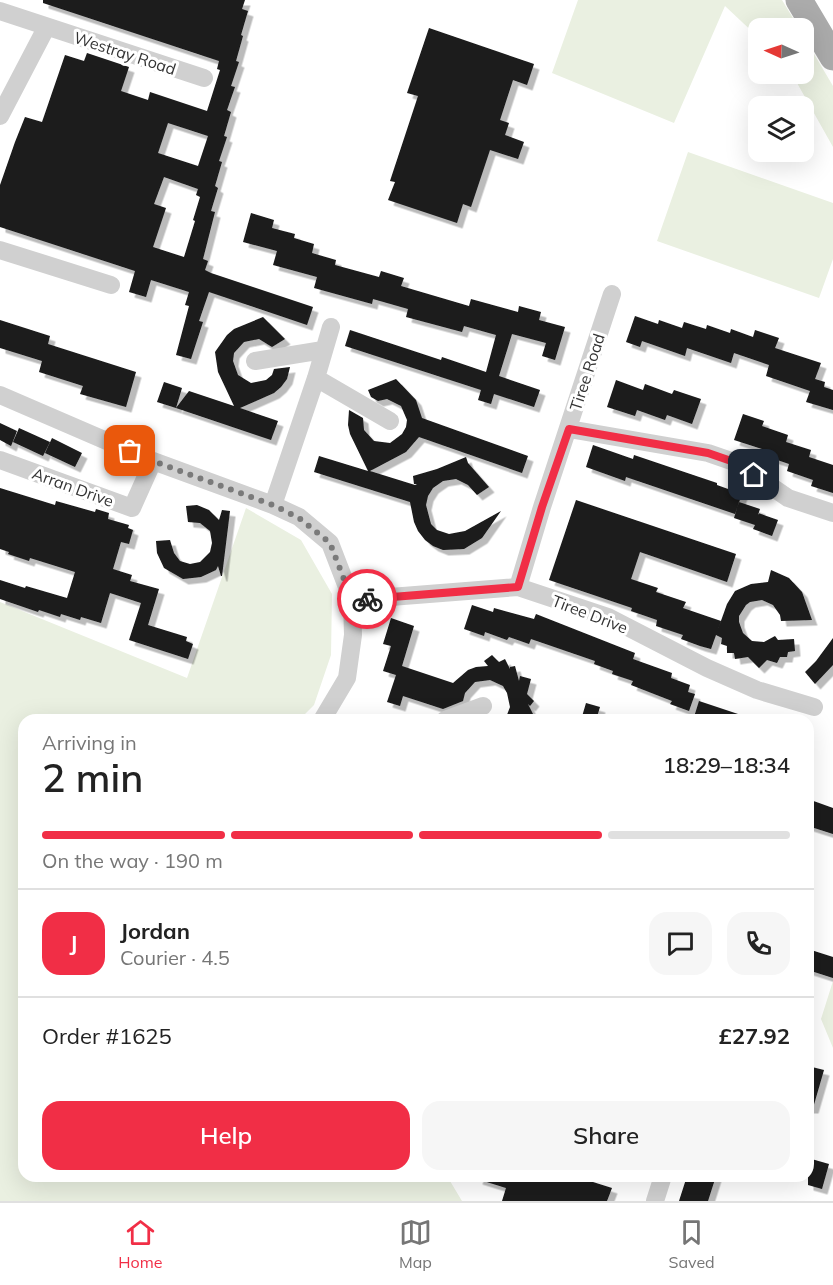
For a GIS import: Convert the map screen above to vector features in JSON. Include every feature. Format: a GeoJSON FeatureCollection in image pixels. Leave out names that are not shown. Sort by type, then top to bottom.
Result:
{"type":"FeatureCollection","features":[{"type":"Feature","properties":{"kind":"main road"},"geometry":{"type":"LineString","coordinates":[[799,0],[833,57]]}},
{"type":"Feature","properties":{"kind":"street","name":"Westray Road"},"geometry":{"type":"LineString","coordinates":[[0,11],[204,78]]}},
{"type":"Feature","properties":{"kind":"street"},"geometry":{"type":"LineString","coordinates":[[0,116],[46,28]]}},
{"type":"Feature","properties":{"kind":"street"},"geometry":{"type":"LineString","coordinates":[[0,250],[111,285]]}},
{"type":"Feature","properties":{"kind":"street","name":"Tiree Road"},"geometry":{"type":"LineString","coordinates":[[518,587],[612,294]]}},
{"type":"Feature","properties":{"kind":"street"},"geometry":{"type":"LineString","coordinates":[[273,505],[331,327]]}},
{"type":"Feature","properties":{"kind":"street"},"geometry":{"type":"LineString","coordinates":[[255,361],[323,350]]}},
{"type":"Feature","properties":{"kind":"street"},"geometry":{"type":"LineString","coordinates":[[316,378],[390,420]]}},
{"type":"Feature","properties":{"kind":"street"},"geometry":{"type":"LineString","coordinates":[[0,395],[153,461],[273,505],[299,518],[330,543],[352,600],[353,635],[347,678],[326,714]]}},
{"type":"Feature","properties":{"kind":"street"},"geometry":{"type":"LineString","coordinates":[[569,429],[708,453],[737,463],[788,498],[833,513]]}},
{"type":"Feature","properties":{"kind":"street","name":"Arran Drive"},"geometry":{"type":"LineString","coordinates":[[0,460],[132,508],[153,461]]}},
{"type":"Feature","properties":{"kind":"street","name":"Tiree Drive"},"geometry":{"type":"LineString","coordinates":[[352,600],[518,587],[608,617],[707,668],[757,690],[814,707]]}},
{"type":"Feature","properties":{"kind":"street"},"geometry":{"type":"LineString","coordinates":[[461,714],[483,706]]}},
{"type":"Feature","properties":{"kind":"street"},"geometry":{"type":"LineString","coordinates":[[655,1201],[661,1182]]}},
{"type":"Feature","properties":{"kind":"green space"},"geometry":{"type":"Polygon","coordinates":[[[578,0],[782,0],[793,18],[748,18],[748,28],[725,6],[674,123],[552,73],[578,0]]]}},
{"type":"Feature","properties":{"kind":"green space"},"geometry":{"type":"Polygon","coordinates":[[[814,54],[833,86],[833,147],[814,113],[814,96],[804,96],[798,84],[814,84],[814,54]]]}},
{"type":"Feature","properties":{"kind":"green space"},"geometry":{"type":"Polygon","coordinates":[[[688,152],[833,203],[833,259],[819,298],[657,241],[688,152]]]}},
{"type":"Feature","properties":{"kind":"green space"},"geometry":{"type":"Polygon","coordinates":[[[246,508],[301,540],[332,594],[331,655],[314,705],[305,714],[18,714],[18,1182],[451,1182],[462,1201],[0,1201],[0,602],[187,678],[246,508]]]}},
{"type":"Feature","properties":{"kind":"green space"},"geometry":{"type":"Polygon","coordinates":[[[833,981],[833,1048],[821,1019],[833,981]]]}},
{"type":"Feature","properties":{"kind":"building"},"geometry":{"type":"Polygon","coordinates":[[[43,0],[245,0],[242,9],[248,11],[236,61],[239,62],[231,86],[235,87],[227,110],[231,112],[224,136],[227,137],[219,161],[222,162],[215,186],[218,188],[211,211],[215,212],[203,259],[208,261],[205,270],[313,307],[307,325],[209,292],[199,321],[203,322],[191,359],[176,355],[189,306],[185,305],[189,292],[151,280],[146,297],[129,292],[135,271],[0,227],[0,185],[15,142],[25,117],[42,122],[65,55],[84,61],[87,53],[129,67],[121,91],[148,100],[150,92],[207,111],[220,70],[217,69],[219,61],[43,3],[43,0]],[[168,123],[158,153],[198,166],[208,136],[168,123]],[[164,177],[154,204],[166,208],[153,247],[184,257],[200,197],[196,195],[198,189],[164,177]]]}},
{"type":"Feature","properties":{"kind":"building"},"geometry":{"type":"Polygon","coordinates":[[[429,28],[534,64],[527,85],[513,80],[500,120],[509,123],[505,135],[524,142],[518,159],[490,150],[471,207],[463,204],[457,223],[388,200],[395,182],[390,181],[418,96],[407,93],[429,28]]]}},
{"type":"Feature","properties":{"kind":"building"},"geometry":{"type":"Polygon","coordinates":[[[251,213],[274,220],[272,228],[295,234],[294,238],[314,244],[312,253],[336,260],[335,265],[379,277],[381,271],[404,278],[401,286],[469,306],[471,299],[518,312],[519,306],[541,312],[539,320],[565,327],[555,360],[542,356],[546,343],[512,334],[499,376],[540,390],[534,407],[494,394],[491,404],[478,400],[481,390],[345,346],[350,330],[441,360],[442,357],[486,372],[496,335],[464,326],[462,332],[406,317],[408,309],[373,299],[372,304],[314,288],[317,277],[273,265],[277,251],[243,242],[251,213]]]}},
{"type":"Feature","properties":{"kind":"building"},"geometry":{"type":"Polygon","coordinates":[[[635,316],[658,324],[659,320],[682,328],[684,322],[706,329],[707,325],[730,333],[731,329],[753,337],[755,330],[779,338],[775,348],[821,363],[815,379],[825,382],[824,387],[833,390],[833,410],[806,402],[810,391],[766,376],[769,365],[734,353],[731,363],[687,348],[685,356],[642,341],[640,347],[626,342],[635,316]]]}},
{"type":"Feature","properties":{"kind":"building"},"geometry":{"type":"Polygon","coordinates":[[[263,317],[285,339],[272,347],[259,339],[244,342],[234,353],[233,361],[238,375],[251,383],[266,380],[272,375],[274,369],[290,367],[287,379],[274,393],[240,408],[278,421],[271,440],[176,408],[189,391],[234,406],[218,372],[215,352],[234,329],[263,317]]]}},
{"type":"Feature","properties":{"kind":"building"},"geometry":{"type":"Polygon","coordinates":[[[0,320],[50,336],[48,344],[136,372],[126,407],[80,394],[83,386],[39,372],[42,361],[0,348],[0,320]]]}},
{"type":"Feature","properties":{"kind":"building"},"geometry":{"type":"Polygon","coordinates":[[[396,379],[416,400],[422,418],[528,456],[522,473],[419,437],[406,452],[370,471],[415,485],[417,484],[414,484],[413,476],[466,457],[468,463],[489,487],[477,495],[468,485],[456,479],[443,481],[433,488],[426,505],[431,524],[437,530],[449,534],[465,531],[501,511],[482,538],[464,549],[443,550],[425,540],[414,522],[410,502],[314,472],[319,456],[368,471],[350,434],[349,410],[363,418],[364,430],[374,441],[390,443],[402,434],[407,420],[401,406],[387,399],[378,401],[371,397],[368,390],[396,379]]]}},
{"type":"Feature","properties":{"kind":"building"},"geometry":{"type":"Polygon","coordinates":[[[616,380],[643,390],[645,384],[672,394],[674,390],[701,399],[692,424],[667,415],[665,420],[637,410],[635,416],[607,407],[616,380]]]}},
{"type":"Feature","properties":{"kind":"building"},"geometry":{"type":"Polygon","coordinates":[[[164,382],[182,388],[176,408],[157,402],[164,382]]]}},
{"type":"Feature","properties":{"kind":"building"},"geometry":{"type":"Polygon","coordinates":[[[743,414],[764,421],[762,426],[788,435],[786,442],[811,450],[809,457],[833,465],[833,493],[811,486],[813,480],[787,471],[789,464],[760,454],[762,449],[734,440],[743,414]]]}},
{"type":"Feature","properties":{"kind":"building"},"geometry":{"type":"Polygon","coordinates":[[[0,423],[17,431],[11,446],[0,440],[0,423]]]}},
{"type":"Feature","properties":{"kind":"building"},"geometry":{"type":"Polygon","coordinates":[[[19,428],[50,442],[43,456],[13,442],[19,428]]]}},
{"type":"Feature","properties":{"kind":"building"},"geometry":{"type":"Polygon","coordinates":[[[52,438],[82,453],[75,467],[45,453],[52,438]]]}},
{"type":"Feature","properties":{"kind":"building"},"geometry":{"type":"Polygon","coordinates":[[[593,445],[633,459],[634,455],[717,483],[717,485],[742,494],[735,514],[626,477],[625,481],[586,467],[593,445]]]}},
{"type":"Feature","properties":{"kind":"building"},"geometry":{"type":"Polygon","coordinates":[[[0,488],[55,505],[56,501],[95,512],[96,509],[109,513],[108,519],[129,525],[128,528],[133,530],[129,544],[121,542],[113,569],[132,575],[130,581],[159,589],[148,625],[187,637],[186,641],[193,644],[188,659],[129,640],[141,603],[110,593],[101,623],[81,617],[80,620],[61,614],[60,617],[39,610],[38,612],[0,599],[0,580],[67,598],[75,572],[30,558],[29,561],[0,549],[0,488]]]}},
{"type":"Feature","properties":{"kind":"building"},"geometry":{"type":"Polygon","coordinates":[[[576,500],[736,554],[727,582],[640,552],[631,579],[658,588],[656,592],[686,602],[683,608],[721,621],[735,591],[751,584],[768,582],[771,570],[789,578],[802,592],[812,620],[781,621],[773,605],[762,600],[746,605],[739,616],[739,622],[743,633],[752,641],[764,642],[775,636],[778,640],[794,639],[795,651],[788,652],[787,657],[780,657],[777,663],[767,660],[759,668],[748,657],[735,659],[734,653],[727,653],[727,646],[721,644],[722,638],[716,635],[711,649],[700,646],[681,639],[683,635],[656,626],[657,620],[631,611],[632,608],[549,580],[576,500]]]}},
{"type":"Feature","properties":{"kind":"building"},"geometry":{"type":"Polygon","coordinates":[[[739,502],[760,509],[759,513],[778,520],[772,536],[753,529],[755,525],[734,518],[739,502]]]}},
{"type":"Feature","properties":{"kind":"building"},"geometry":{"type":"Polygon","coordinates":[[[197,505],[209,510],[219,520],[222,510],[230,511],[222,576],[218,566],[216,570],[201,577],[183,579],[164,568],[157,553],[156,541],[170,540],[174,553],[180,561],[190,564],[200,562],[210,552],[212,543],[210,531],[200,523],[188,522],[186,506],[197,505]]]}},
{"type":"Feature","properties":{"kind":"building"},"geometry":{"type":"Polygon","coordinates":[[[472,605],[493,612],[494,608],[534,619],[536,614],[635,653],[633,659],[672,673],[671,678],[690,685],[688,692],[695,694],[689,711],[670,704],[672,701],[631,685],[633,681],[612,674],[613,671],[594,664],[595,661],[531,639],[529,644],[509,637],[507,640],[485,632],[484,636],[464,629],[472,605]]]}},
{"type":"Feature","properties":{"kind":"building"},"geometry":{"type":"Polygon","coordinates":[[[391,618],[414,626],[402,666],[453,683],[468,670],[488,666],[484,661],[492,655],[499,662],[505,659],[510,669],[515,666],[519,681],[520,676],[531,679],[527,694],[534,701],[530,706],[528,704],[533,714],[507,714],[510,707],[507,693],[503,686],[490,680],[475,682],[465,693],[463,701],[443,709],[403,696],[400,706],[387,702],[396,675],[383,671],[391,646],[383,644],[391,618]]]}},
{"type":"Feature","properties":{"kind":"building"},"geometry":{"type":"Polygon","coordinates":[[[833,638],[833,665],[815,684],[805,672],[833,638]]]}},
{"type":"Feature","properties":{"kind":"building"},"geometry":{"type":"Polygon","coordinates":[[[699,701],[738,714],[695,714],[699,701]]]}},
{"type":"Feature","properties":{"kind":"building"},"geometry":{"type":"Polygon","coordinates":[[[586,703],[600,707],[598,714],[583,714],[586,703]]]}},
{"type":"Feature","properties":{"kind":"building"},"geometry":{"type":"Polygon","coordinates":[[[814,801],[833,808],[833,834],[814,828],[814,801]]]}},
{"type":"Feature","properties":{"kind":"building"},"geometry":{"type":"Polygon","coordinates":[[[814,951],[833,957],[833,978],[814,972],[814,951]]]}},
{"type":"Feature","properties":{"kind":"building"},"geometry":{"type":"Polygon","coordinates":[[[814,1068],[824,1070],[814,1105],[814,1068]]]}},
{"type":"Feature","properties":{"kind":"building"},"geometry":{"type":"Polygon","coordinates":[[[814,1160],[829,1164],[822,1189],[808,1185],[808,1182],[814,1182],[814,1160]]]}},
{"type":"Feature","properties":{"kind":"building"},"geometry":{"type":"Polygon","coordinates":[[[487,1182],[593,1182],[612,1188],[607,1201],[502,1201],[506,1188],[487,1182]]]}},
{"type":"Feature","properties":{"kind":"building"},"geometry":{"type":"Polygon","coordinates":[[[685,1182],[714,1182],[708,1201],[679,1201],[685,1182]]]}},
{"type":"Feature","properties":{"kind":"way so far"},"geometry":{"type":"LineString","coordinates":[[130,451],[273,505],[299,518],[330,543],[352,600],[367,599]]}},
{"type":"Feature","properties":{"kind":"route"},"geometry":{"type":"LineString","coordinates":[[367,599],[518,587],[569,429],[708,453],[737,463],[754,475]]}}]}
